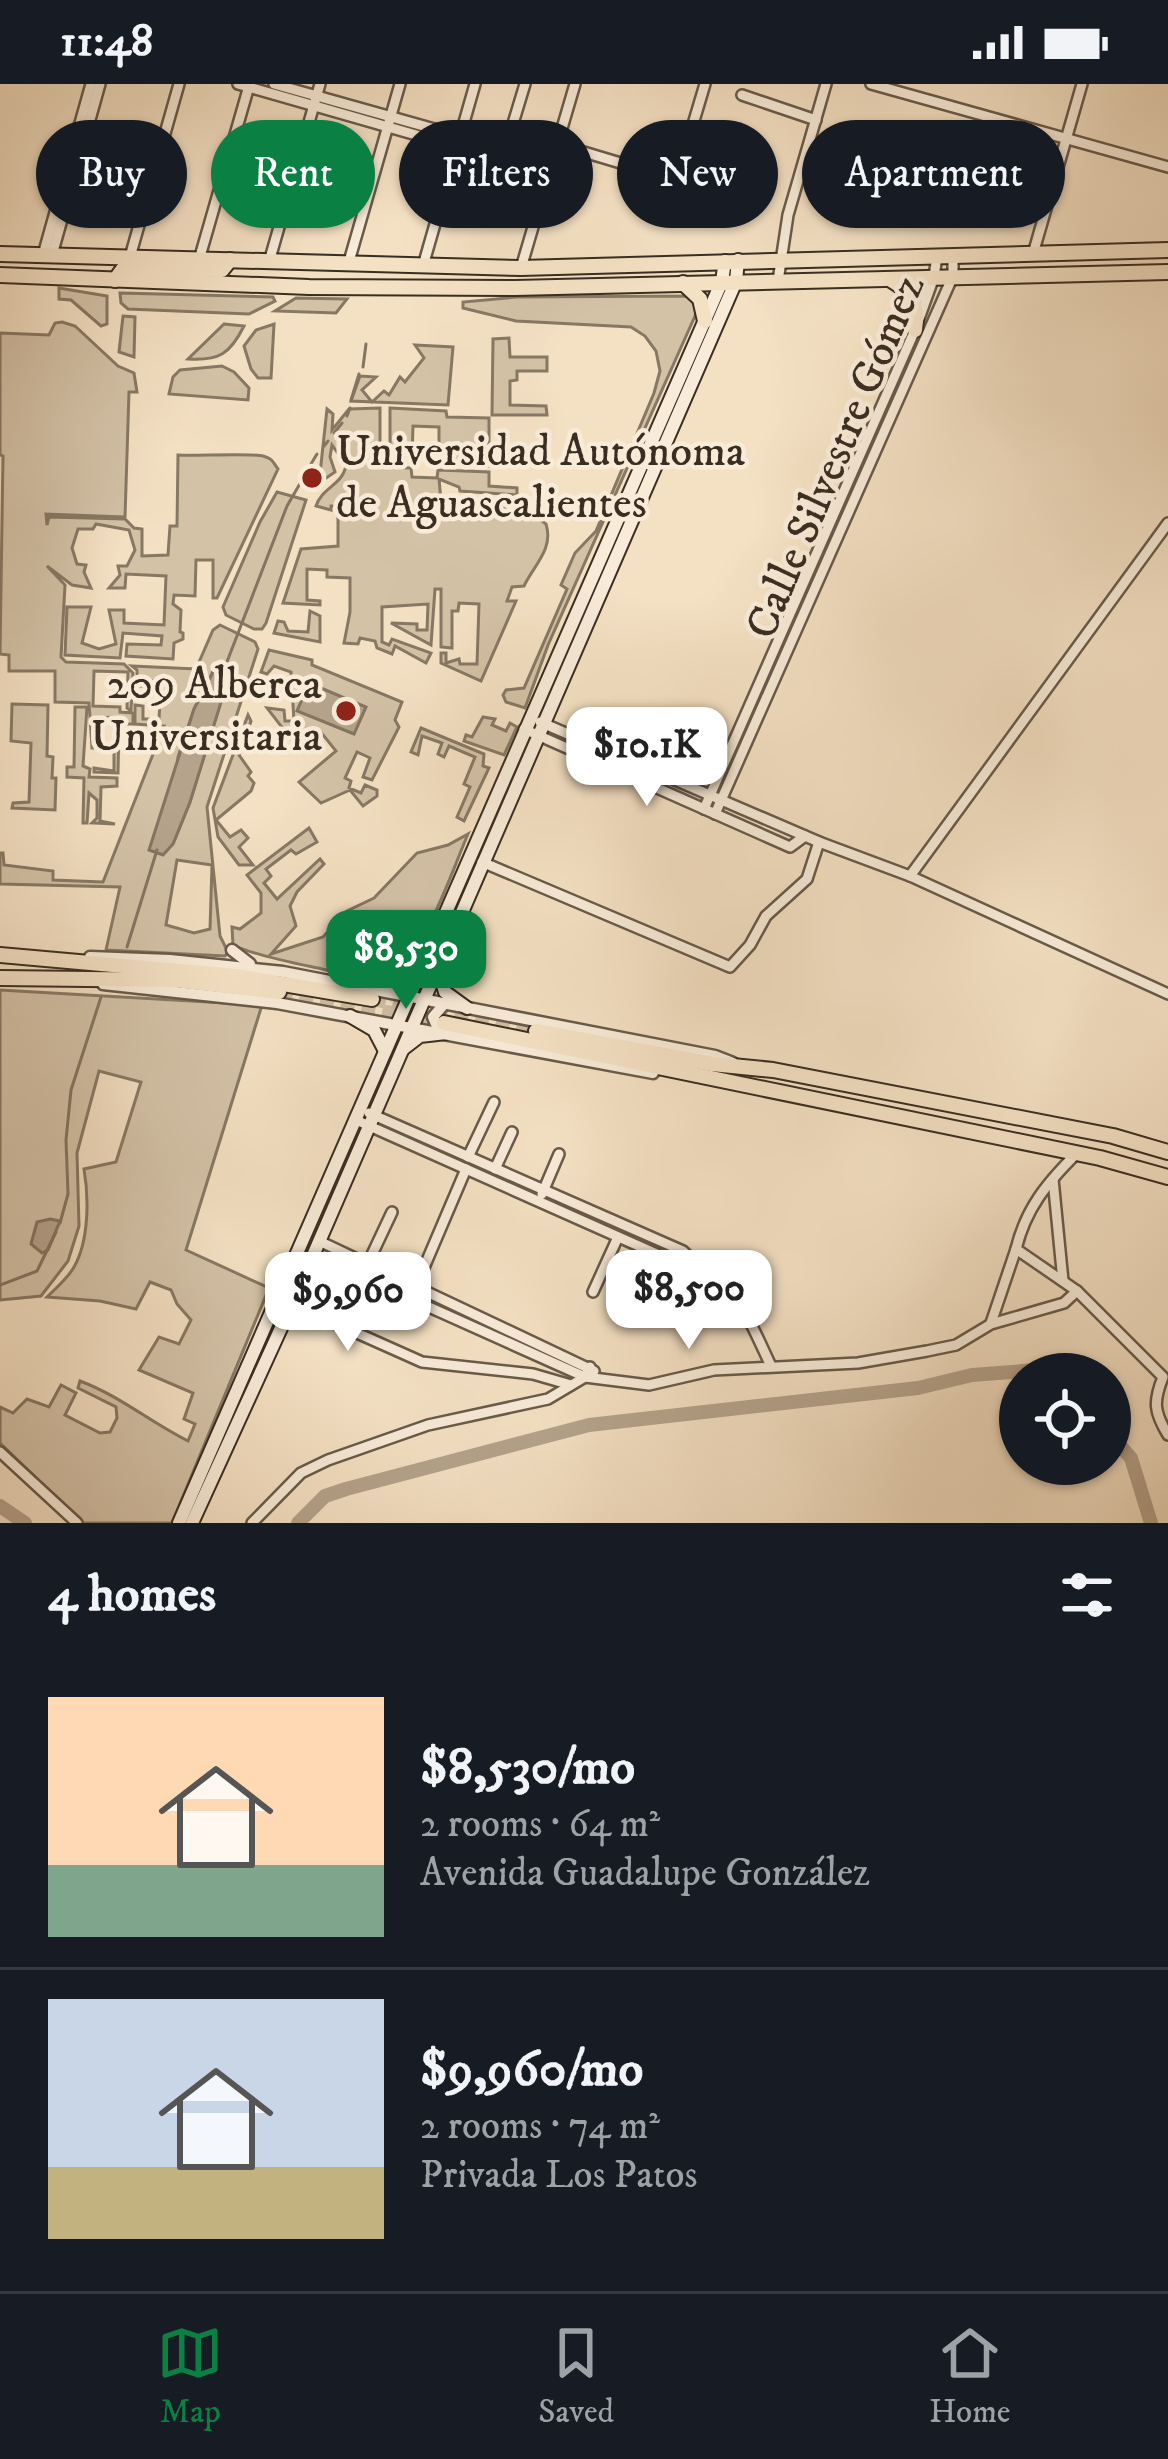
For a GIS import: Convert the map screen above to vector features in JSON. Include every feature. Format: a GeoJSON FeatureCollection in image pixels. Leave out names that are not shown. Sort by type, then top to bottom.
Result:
{"type":"FeatureCollection","features":[{"type":"Feature","properties":{"kind":"main road"},"geometry":{"type":"LineString","coordinates":[[0,254],[520,268],[1168,250]]}},
{"type":"Feature","properties":{"kind":"main road"},"geometry":{"type":"LineString","coordinates":[[0,272],[45,269],[47,255]]}},
{"type":"Feature","properties":{"kind":"main road"},"geometry":{"type":"LineString","coordinates":[[115,280],[123,268],[222,270],[230,260]]}},
{"type":"Feature","properties":{"kind":"main road"},"geometry":{"type":"LineString","coordinates":[[192,1523],[320,1241],[406,996],[533,726],[729,281],[731,260]]}},
{"type":"Feature","properties":{"kind":"main road"},"geometry":{"type":"LineString","coordinates":[[434,286],[449,281],[509,281],[520,268]]}},
{"type":"Feature","properties":{"kind":"main road"},"geometry":{"type":"LineString","coordinates":[[0,272],[309,287],[1168,272]]}},
{"type":"Feature","properties":{"kind":"main road"},"geometry":{"type":"LineString","coordinates":[[887,278],[909,291],[916,303],[915,330]]}},
{"type":"Feature","properties":{"kind":"main road"},"geometry":{"type":"LineString","coordinates":[[694,360],[705,321],[729,281]]}},
{"type":"Feature","properties":{"kind":"main road"},"geometry":{"type":"LineString","coordinates":[[683,284],[700,299],[705,321]]}},
{"type":"Feature","properties":{"kind":"main road"},"geometry":{"type":"LineString","coordinates":[[179,1523],[365,1117],[402,1050],[482,862],[533,726]]}},
{"type":"Feature","properties":{"kind":"main road"},"geometry":{"type":"LineString","coordinates":[[0,955],[372,992],[421,962]]}},
{"type":"Feature","properties":{"kind":"main road"},"geometry":{"type":"LineString","coordinates":[[438,964],[445,992],[467,1008]]}},
{"type":"Feature","properties":{"kind":"main road"},"geometry":{"type":"LineString","coordinates":[[0,978],[176,980],[279,992]]}},
{"type":"Feature","properties":{"kind":"main road"},"geometry":{"type":"LineString","coordinates":[[350,1016],[374,1030],[385,1052]]}},
{"type":"Feature","properties":{"kind":"main road"},"geometry":{"type":"LineString","coordinates":[[402,1050],[420,1036],[443,1029],[706,1076],[1168,1177]]}},
{"type":"Feature","properties":{"kind":"main road"},"geometry":{"type":"LineString","coordinates":[[536,1031],[1113,1136],[1168,1152]]}},
{"type":"Feature","properties":{"kind":"street"},"geometry":{"type":"LineString","coordinates":[[47,255],[91,84]]}},
{"type":"Feature","properties":{"kind":"street"},"geometry":{"type":"LineString","coordinates":[[47,255],[100,84]]}},
{"type":"Feature","properties":{"kind":"street"},"geometry":{"type":"LineString","coordinates":[[130,257],[178,84]]}},
{"type":"Feature","properties":{"kind":"street"},"geometry":{"type":"LineString","coordinates":[[274,84],[315,102]]}},
{"type":"Feature","properties":{"kind":"street"},"geometry":{"type":"LineString","coordinates":[[269,262],[320,84]]}},
{"type":"Feature","properties":{"kind":"street"},"geometry":{"type":"LineString","coordinates":[[348,265],[400,84]]}},
{"type":"Feature","properties":{"kind":"street"},"geometry":{"type":"LineString","coordinates":[[464,120],[475,84]]}},
{"type":"Feature","properties":{"kind":"street"},"geometry":{"type":"LineString","coordinates":[[514,120],[525,84]]}},
{"type":"Feature","properties":{"kind":"street"},"geometry":{"type":"LineString","coordinates":[[564,120],[575,84]]}},
{"type":"Feature","properties":{"kind":"street"},"geometry":{"type":"LineString","coordinates":[[694,120],[705,84]]}},
{"type":"Feature","properties":{"kind":"street"},"geometry":{"type":"LineString","coordinates":[[742,95],[816,120],[826,84]]}},
{"type":"Feature","properties":{"kind":"street"},"geometry":{"type":"LineString","coordinates":[[871,84],[1168,167]]}},
{"type":"Feature","properties":{"kind":"street"},"geometry":{"type":"LineString","coordinates":[[1033,254],[1082,84]]}},
{"type":"Feature","properties":{"kind":"street"},"geometry":{"type":"LineString","coordinates":[[199,260],[245,85],[399,126]]}},
{"type":"Feature","properties":{"kind":"street"},"geometry":{"type":"LineString","coordinates":[[778,281],[778,260],[802,172]]}},
{"type":"Feature","properties":{"kind":"street"},"geometry":{"type":"LineString","coordinates":[[424,266],[434,228]]}},
{"type":"Feature","properties":{"kind":"street"},"geometry":{"type":"LineString","coordinates":[[520,268],[532,228]]}},
{"type":"Feature","properties":{"kind":"street","name":"Calle Silvestre Gómez"},"geometry":{"type":"LineString","coordinates":[[751,718],[953,276],[945,256]]}},
{"type":"Feature","properties":{"kind":"street","name":"Calle Silvestre Gómez"},"geometry":{"type":"LineString","coordinates":[[709,812],[945,256]]}},
{"type":"Feature","properties":{"kind":"street"},"geometry":{"type":"LineString","coordinates":[[910,876],[1168,523]]}},
{"type":"Feature","properties":{"kind":"street"},"geometry":{"type":"LineString","coordinates":[[533,726],[910,876],[1168,994]]}},
{"type":"Feature","properties":{"kind":"street"},"geometry":{"type":"LineString","coordinates":[[533,726],[790,847],[805,836]]}},
{"type":"Feature","properties":{"kind":"street"},"geometry":{"type":"LineString","coordinates":[[482,862],[730,967],[750,946],[766,916],[807,878],[819,842]]}},
{"type":"Feature","properties":{"kind":"street"},"geometry":{"type":"LineString","coordinates":[[232,950],[259,968]]}},
{"type":"Feature","properties":{"kind":"street"},"geometry":{"type":"LineString","coordinates":[[59,959],[128,958],[259,968],[715,1056],[742,1066]]}},
{"type":"Feature","properties":{"kind":"street"},"geometry":{"type":"LineString","coordinates":[[76,980],[208,993],[443,1029]]}},
{"type":"Feature","properties":{"kind":"street"},"geometry":{"type":"LineString","coordinates":[[368,1018],[383,1008],[383,997],[372,992]]}},
{"type":"Feature","properties":{"kind":"street"},"geometry":{"type":"LineString","coordinates":[[443,1029],[433,1017],[435,1009],[445,1003]]}},
{"type":"Feature","properties":{"kind":"street"},"geometry":{"type":"LineString","coordinates":[[410,1299],[494,1102]]}},
{"type":"Feature","properties":{"kind":"street"},"geometry":{"type":"LineString","coordinates":[[365,1117],[541,1196],[682,1251],[717,1274],[747,1317],[771,1366]]}},
{"type":"Feature","properties":{"kind":"street"},"geometry":{"type":"LineString","coordinates":[[495,1169],[512,1132]]}},
{"type":"Feature","properties":{"kind":"street"},"geometry":{"type":"LineString","coordinates":[[541,1196],[559,1154]]}},
{"type":"Feature","properties":{"kind":"street"},"geometry":{"type":"LineString","coordinates":[[991,1324],[1023,1222],[1076,1154]]}},
{"type":"Feature","properties":{"kind":"street"},"geometry":{"type":"LineString","coordinates":[[467,1163],[495,1169],[618,1237],[676,1263],[692,1261]]}},
{"type":"Feature","properties":{"kind":"street"},"geometry":{"type":"LineString","coordinates":[[1053,1178],[1063,1281]]}},
{"type":"Feature","properties":{"kind":"street"},"geometry":{"type":"LineString","coordinates":[[368,1263],[392,1212]]}},
{"type":"Feature","properties":{"kind":"street"},"geometry":{"type":"LineString","coordinates":[[593,1292],[618,1237]]}},
{"type":"Feature","properties":{"kind":"street"},"geometry":{"type":"LineString","coordinates":[[320,1241],[587,1372]]}},
{"type":"Feature","properties":{"kind":"street"},"geometry":{"type":"LineString","coordinates":[[1016,1249],[1077,1291],[1165,1381],[1154,1399],[1155,1413],[1168,1435]]}},
{"type":"Feature","properties":{"kind":"street"},"geometry":{"type":"LineString","coordinates":[[676,1263],[682,1251]]}},
{"type":"Feature","properties":{"kind":"street"},"geometry":{"type":"LineString","coordinates":[[313,1255],[602,1378],[649,1385],[714,1370],[858,1363],[926,1352],[956,1345],[991,1324],[1064,1303],[1077,1291]]}},
{"type":"Feature","properties":{"kind":"street"},"geometry":{"type":"LineString","coordinates":[[292,1304],[422,1362],[532,1374],[571,1384]]}},
{"type":"Feature","properties":{"kind":"street"},"geometry":{"type":"LineString","coordinates":[[252,1523],[301,1473],[328,1460],[428,1425],[548,1399],[587,1372]]}},
{"type":"Feature","properties":{"kind":"street"},"geometry":{"type":"LineString","coordinates":[[0,1452],[77,1523]]}},
{"type":"Feature","properties":{"kind":"shaded area"},"geometry":{"type":"Polygon","coordinates":[[[59,288],[107,296],[107,324],[101,326],[71,300],[59,299],[59,288]]]}},
{"type":"Feature","properties":{"kind":"shaded area"},"geometry":{"type":"Polygon","coordinates":[[[120,293],[273,297],[275,301],[249,314],[128,309],[120,293]]]}},
{"type":"Feature","properties":{"kind":"shaded area"},"geometry":{"type":"Polygon","coordinates":[[[689,296],[697,309],[695,316],[548,645],[525,708],[506,702],[506,690],[524,688],[567,589],[561,585],[575,553],[596,531],[660,371],[656,351],[631,327],[516,321],[463,308],[463,302],[689,296]]]}},
{"type":"Feature","properties":{"kind":"shaded area"},"geometry":{"type":"Polygon","coordinates":[[[296,298],[347,299],[336,313],[275,311],[296,298]]]}},
{"type":"Feature","properties":{"kind":"shaded area"},"geometry":{"type":"Polygon","coordinates":[[[123,316],[135,317],[134,357],[119,352],[123,316]]]}},
{"type":"Feature","properties":{"kind":"shaded area"},"geometry":{"type":"Polygon","coordinates":[[[55,323],[75,326],[118,366],[134,373],[137,392],[129,392],[125,517],[46,514],[47,525],[49,517],[125,519],[142,529],[142,556],[168,555],[170,526],[177,526],[178,455],[257,455],[271,459],[278,469],[217,598],[213,598],[213,560],[196,560],[195,596],[174,595],[173,604],[181,610],[183,639],[174,643],[173,659],[126,656],[127,644],[161,645],[162,636],[123,633],[120,658],[65,655],[67,607],[91,607],[82,643],[99,649],[116,644],[109,610],[124,610],[124,623],[164,625],[166,576],[126,574],[125,588],[109,588],[120,575],[118,566],[127,566],[135,550],[129,530],[96,524],[93,529],[78,529],[72,548],[77,564],[86,565],[91,588],[72,585],[47,566],[65,585],[61,657],[66,662],[124,664],[133,673],[131,711],[127,708],[128,672],[94,671],[93,706],[120,707],[120,712],[133,713],[133,724],[119,724],[118,773],[94,772],[94,768],[114,771],[114,717],[98,718],[98,748],[92,748],[89,703],[55,702],[55,671],[9,671],[9,655],[0,654],[0,333],[49,335],[55,323]]]}},
{"type":"Feature","properties":{"kind":"shaded area"},"geometry":{"type":"Polygon","coordinates":[[[224,324],[244,326],[228,349],[208,359],[188,359],[224,324]]]}},
{"type":"Feature","properties":{"kind":"shaded area"},"geometry":{"type":"Polygon","coordinates":[[[274,324],[271,378],[258,378],[244,346],[256,330],[274,324]]]}},
{"type":"Feature","properties":{"kind":"shaded area"},"geometry":{"type":"Polygon","coordinates":[[[509,338],[510,357],[547,357],[547,371],[517,371],[517,380],[510,381],[510,405],[546,406],[547,415],[492,415],[493,339],[509,338]]]}},
{"type":"Feature","properties":{"kind":"shaded area"},"geometry":{"type":"Polygon","coordinates":[[[415,345],[453,347],[448,405],[372,402],[384,391],[389,395],[400,377],[405,382],[424,358],[415,345]]]}},
{"type":"Feature","properties":{"kind":"shaded area"},"geometry":{"type":"Polygon","coordinates":[[[222,366],[249,388],[248,400],[169,394],[180,370],[222,366]]]}},
{"type":"Feature","properties":{"kind":"shaded area"},"geometry":{"type":"Polygon","coordinates":[[[360,376],[376,377],[362,390],[372,402],[351,401],[360,376]]]}},
{"type":"Feature","properties":{"kind":"shaded area"},"geometry":{"type":"Polygon","coordinates":[[[380,408],[380,467],[411,468],[412,477],[437,478],[438,470],[489,472],[489,486],[517,488],[517,495],[460,491],[439,479],[441,501],[528,509],[546,524],[545,549],[524,586],[512,587],[507,601],[516,601],[481,681],[441,663],[441,653],[446,653],[446,663],[459,659],[460,664],[477,664],[479,604],[459,603],[458,611],[452,611],[452,648],[441,647],[441,589],[435,589],[431,645],[391,623],[417,624],[417,630],[427,630],[428,604],[382,607],[382,642],[389,645],[392,639],[431,653],[426,663],[395,646],[392,654],[377,648],[375,641],[360,638],[358,644],[344,643],[350,578],[327,577],[327,570],[307,569],[307,600],[320,601],[320,605],[283,603],[301,549],[338,546],[338,506],[331,510],[316,506],[346,465],[332,445],[335,472],[319,483],[327,409],[333,414],[332,430],[349,409],[380,408]]]}},
{"type":"Feature","properties":{"kind":"shaded area"},"geometry":{"type":"Polygon","coordinates":[[[390,408],[489,418],[489,466],[439,462],[439,427],[413,426],[412,455],[390,455],[390,408]]]}},
{"type":"Feature","properties":{"kind":"shaded area"},"geometry":{"type":"Polygon","coordinates":[[[277,492],[306,500],[266,623],[254,629],[226,615],[223,607],[277,492]]]}},
{"type":"Feature","properties":{"kind":"shaded area"},"geometry":{"type":"Polygon","coordinates":[[[310,611],[320,616],[320,642],[274,633],[278,621],[288,631],[308,632],[310,611]]]}},
{"type":"Feature","properties":{"kind":"shaded area"},"geometry":{"type":"Polygon","coordinates":[[[220,625],[255,642],[258,649],[207,807],[220,936],[228,952],[225,956],[106,950],[120,887],[0,884],[0,853],[4,865],[53,871],[53,880],[103,882],[164,726],[135,724],[135,705],[143,706],[143,719],[159,719],[161,681],[145,680],[144,686],[137,686],[137,670],[132,666],[196,669],[213,630],[220,625]],[[216,666],[194,709],[178,757],[173,844],[231,668],[216,666]],[[177,860],[166,925],[194,933],[210,929],[212,865],[177,860]]]}},
{"type":"Feature","properties":{"kind":"shaded area"},"geometry":{"type":"Polygon","coordinates":[[[269,650],[312,660],[312,665],[402,702],[395,720],[399,727],[372,780],[363,777],[370,758],[357,752],[345,778],[351,781],[349,788],[361,793],[365,785],[377,790],[377,796],[363,806],[350,790],[321,803],[299,782],[336,751],[320,731],[298,748],[267,708],[284,710],[285,721],[294,721],[291,672],[274,666],[267,674],[261,672],[269,650]]]}},
{"type":"Feature","properties":{"kind":"shaded area"},"geometry":{"type":"Polygon","coordinates":[[[216,666],[232,667],[190,802],[173,844],[163,855],[149,850],[194,709],[216,666]]]}},
{"type":"Feature","properties":{"kind":"shaded area"},"geometry":{"type":"Polygon","coordinates":[[[309,683],[366,707],[354,734],[297,711],[309,683]]]}},
{"type":"Feature","properties":{"kind":"shaded area"},"geometry":{"type":"Polygon","coordinates":[[[12,704],[48,705],[47,756],[53,757],[55,810],[12,808],[13,803],[29,802],[31,743],[11,741],[12,704]]]}},
{"type":"Feature","properties":{"kind":"shaded area"},"geometry":{"type":"Polygon","coordinates":[[[75,707],[87,707],[83,766],[90,769],[89,777],[117,778],[117,786],[101,787],[100,821],[115,824],[92,823],[97,818],[97,800],[89,793],[87,823],[83,823],[84,778],[67,777],[67,767],[74,767],[75,707]]]}},
{"type":"Feature","properties":{"kind":"shaded area"},"geometry":{"type":"Polygon","coordinates":[[[248,715],[251,721],[239,755],[254,783],[251,791],[216,820],[230,837],[241,830],[248,838],[239,847],[253,865],[239,865],[218,837],[213,808],[248,715]]]}},
{"type":"Feature","properties":{"kind":"shaded area"},"geometry":{"type":"Polygon","coordinates":[[[483,717],[495,719],[492,725],[506,731],[510,723],[517,727],[504,755],[464,741],[466,735],[472,737],[483,717]]]}},
{"type":"Feature","properties":{"kind":"shaded area"},"geometry":{"type":"Polygon","coordinates":[[[421,728],[484,754],[483,766],[489,768],[464,821],[457,817],[470,787],[464,784],[475,757],[449,746],[444,757],[438,754],[442,743],[422,736],[418,755],[411,752],[421,728]]]}},
{"type":"Feature","properties":{"kind":"shaded area"},"geometry":{"type":"Polygon","coordinates":[[[309,828],[317,842],[296,854],[291,850],[266,869],[271,876],[264,883],[277,899],[320,859],[324,864],[297,892],[290,906],[296,926],[271,954],[323,937],[347,911],[374,898],[417,853],[468,834],[423,936],[399,969],[386,977],[354,976],[233,945],[232,927],[240,929],[261,913],[261,893],[247,875],[309,828]]]}},
{"type":"Feature","properties":{"kind":"shaded area"},"geometry":{"type":"Polygon","coordinates":[[[0,990],[262,1005],[186,1250],[269,1288],[172,1523],[83,1523],[0,1443],[0,1407],[13,1413],[27,1399],[49,1407],[61,1385],[76,1393],[65,1415],[100,1433],[110,1432],[116,1407],[78,1388],[80,1381],[188,1441],[195,1424],[184,1419],[193,1393],[139,1370],[159,1337],[179,1344],[191,1320],[171,1290],[150,1282],[136,1309],[47,1297],[71,1271],[83,1245],[84,1169],[116,1162],[141,1082],[99,1071],[77,1153],[79,1226],[68,1261],[41,1296],[0,1300],[0,990]]]}},
{"type":"Feature","properties":{"kind":"shaded area"},"geometry":{"type":"Polygon","coordinates":[[[60,1221],[48,1250],[42,1253],[31,1244],[37,1222],[60,1221]]]}},
{"type":"Feature","properties":{"kind":"waterway"},"geometry":{"type":"LineString","coordinates":[[363,367],[366,344]]}},
{"type":"Feature","properties":{"kind":"waterway"},"geometry":{"type":"LineString","coordinates":[[351,400],[359,374]]}},
{"type":"Feature","properties":{"kind":"waterway"},"geometry":{"type":"LineString","coordinates":[[347,416],[350,408]]}},
{"type":"Feature","properties":{"kind":"waterway"},"geometry":{"type":"LineString","coordinates":[[334,433],[342,423]]}},
{"type":"Feature","properties":{"kind":"waterway"},"geometry":{"type":"LineString","coordinates":[[324,446],[328,441]]}},
{"type":"Feature","properties":{"kind":"waterway"},"geometry":{"type":"LineString","coordinates":[[311,464],[317,454]]}},
{"type":"Feature","properties":{"kind":"waterway"},"geometry":{"type":"LineString","coordinates":[[225,667],[287,506],[305,475]]}},
{"type":"Feature","properties":{"kind":"waterway"},"geometry":{"type":"LineString","coordinates":[[127,947],[157,850]]}},
{"type":"Feature","properties":{"kind":"waterway"},"geometry":{"type":"LineString","coordinates":[[60,1223],[68,1194],[71,1090],[101,997]]}},
{"type":"Feature","properties":{"kind":"waterway"},"geometry":{"type":"LineString","coordinates":[[0,1285],[37,1271],[56,1232]]}},
{"type":"Feature","properties":{"kind":"waterway"},"geometry":{"type":"LineString","coordinates":[[298,1523],[325,1496],[589,1425],[918,1388],[999,1373]]}},
{"type":"Feature","properties":{"kind":"waterway"},"geometry":{"type":"LineString","coordinates":[[1131,1458],[1151,1523]]}},
{"type":"Feature","properties":{"kind":"waterway"},"geometry":{"type":"LineString","coordinates":[[0,1506],[25,1523]]}},
{"type":"Feature","properties":{"kind":"tunnel"},"geometry":{"type":"LineString","coordinates":[[279,992],[444,1023]]}},
{"type":"Feature","properties":{"kind":"tunnel"},"geometry":{"type":"LineString","coordinates":[[372,999],[536,1031]]}},
{"type":"Feature","properties":{"kind":"place","name":"Universidad Autónoma de Aguascalientes"},"geometry":{"type":"Point","coordinates":[312,478]}},
{"type":"Feature","properties":{"kind":"place","name":"209 Alberca Universitaria"},"geometry":{"type":"Point","coordinates":[346,711]}}]}
